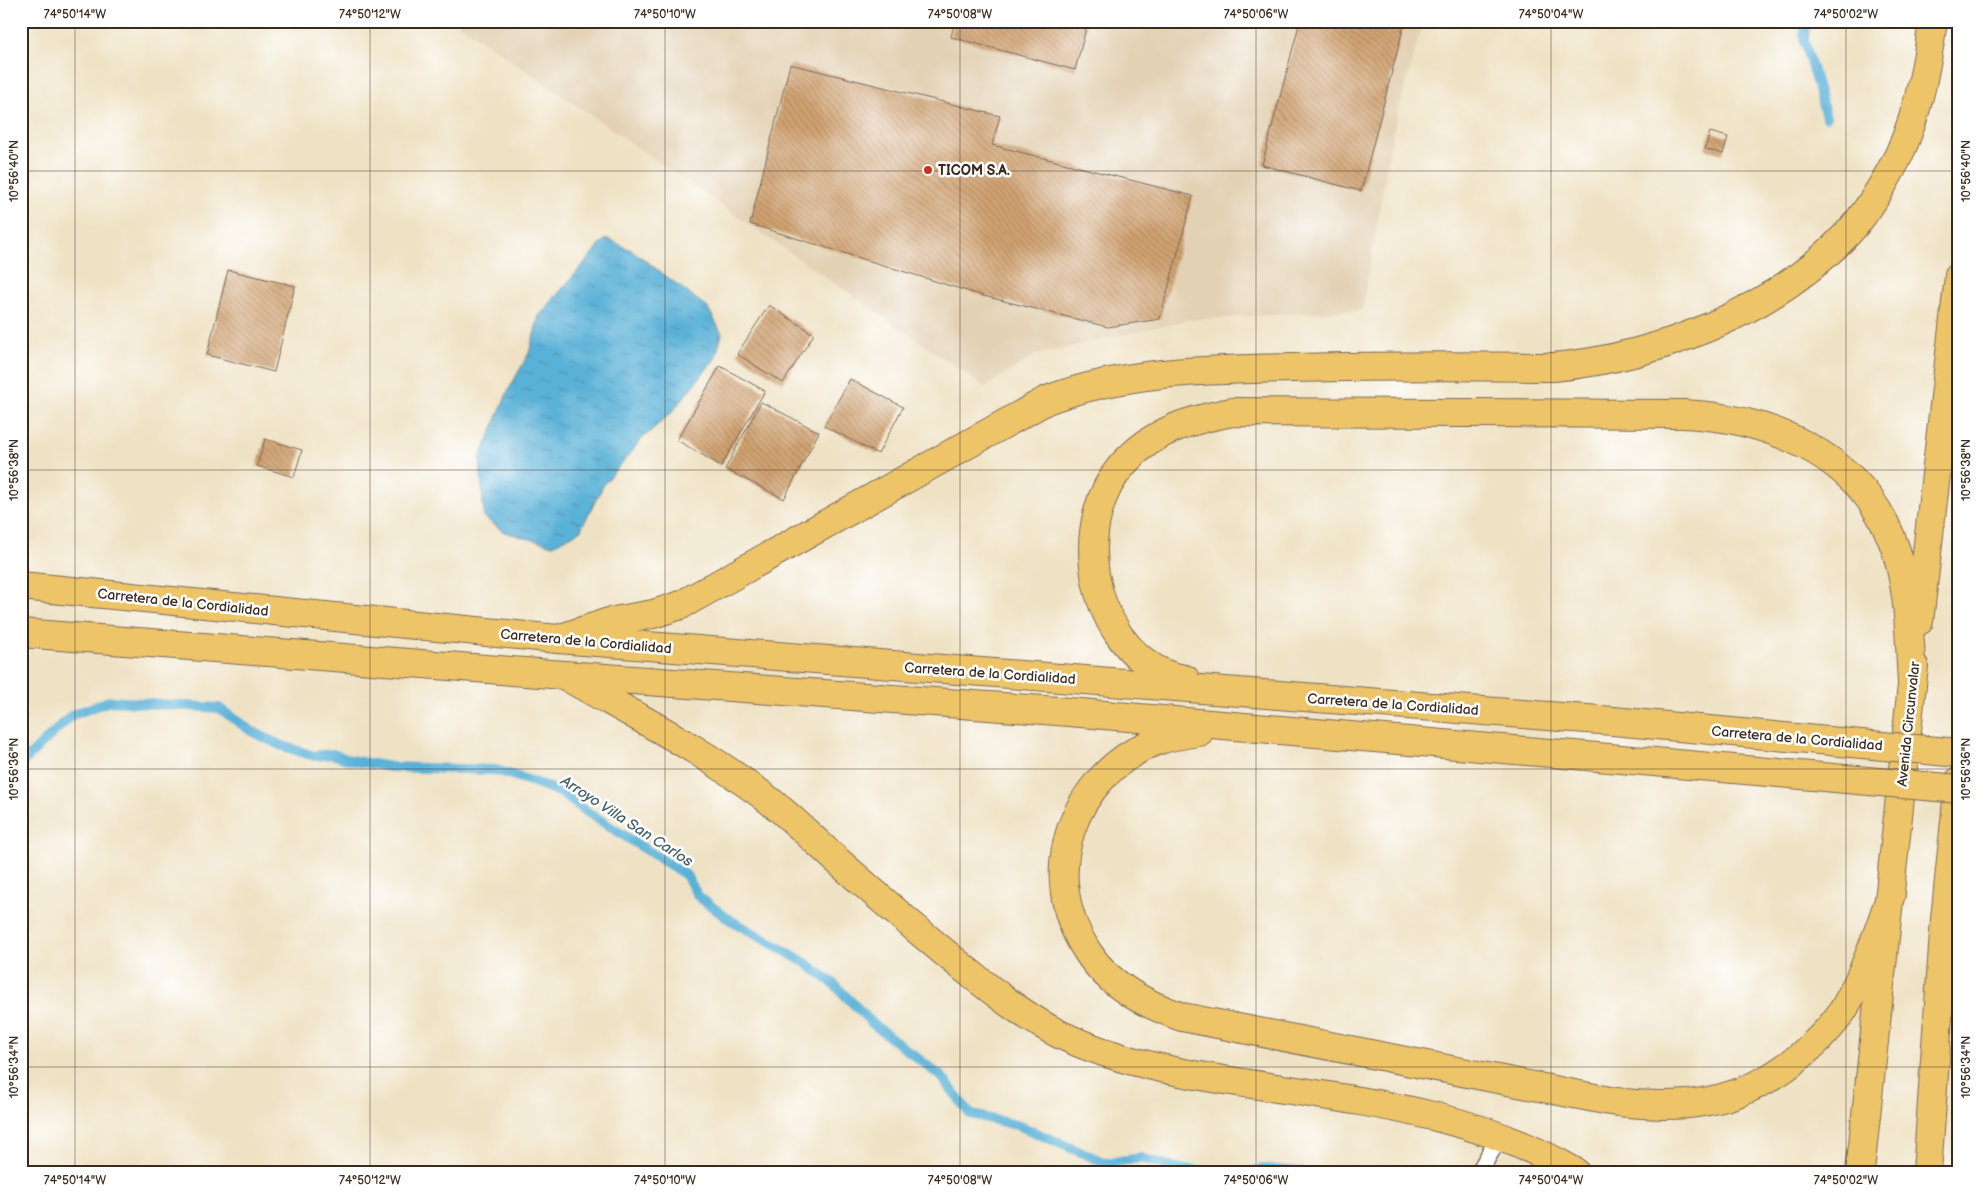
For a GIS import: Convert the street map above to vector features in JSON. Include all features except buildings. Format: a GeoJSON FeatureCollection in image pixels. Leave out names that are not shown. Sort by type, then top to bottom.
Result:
{"type":"FeatureCollection","features":[{"type":"Feature","properties":{"kind":"highway"},"geometry":{"type":"LineString","coordinates":[[558,639],[609,622],[654,614],[681,605],[1047,400],[1097,384],[1130,377],[1191,370],[1396,366],[1554,367],[1601,361],[1647,350],[1680,339],[1748,308],[1794,280],[1849,233],[1868,208],[1892,169],[1912,116],[1929,50],[1933,21]]}},
{"type":"Feature","properties":{"kind":"highway","name":"Avenida Circunvalar"},"geometry":{"type":"LineString","coordinates":[[1860,1172],[1912,683],[1959,276]]}},
{"type":"Feature","properties":{"kind":"highway"},"geometry":{"type":"LineString","coordinates":[[1245,693],[1165,674],[1149,665],[1131,648],[1108,617],[1100,598],[1095,574],[1094,554],[1094,533],[1104,494],[1126,461],[1144,444],[1165,432],[1188,422],[1232,412],[1693,415],[1735,419],[1783,435],[1811,448],[1847,474],[1879,513],[1892,538],[1907,598],[1912,683]]}},
{"type":"Feature","properties":{"kind":"highway","name":"Carretera de la Cordialidad"},"geometry":{"type":"LineString","coordinates":[[21,586],[558,639],[1613,721],[1959,753]]}},
{"type":"Feature","properties":{"kind":"highway"},"geometry":{"type":"LineString","coordinates":[[21,633],[1048,710],[1959,788]]}},
{"type":"Feature","properties":{"kind":"highway"},"geometry":{"type":"LineString","coordinates":[[564,675],[678,741],[766,799],[942,951],[1014,1006],[1062,1035],[1083,1044],[1160,1068],[1207,1078],[1414,1111],[1471,1126],[1529,1147],[1575,1172]]}},
{"type":"Feature","properties":{"kind":"highway"},"geometry":{"type":"LineString","coordinates":[[1246,726],[1175,735],[1154,742],[1115,766],[1099,780],[1082,803],[1065,850],[1065,896],[1070,914],[1088,952],[1115,982],[1137,998],[1182,1017],[1610,1101],[1645,1106],[1700,1104],[1730,1097],[1776,1075],[1830,1028],[1844,1008],[1859,979],[1871,951],[1890,894]]}},
{"type":"Feature","properties":{"kind":"highway"},"geometry":{"type":"LineString","coordinates":[[1927,1172],[1945,919],[1959,781]]}},
{"type":"Feature","properties":{"kind":"highway"},"geometry":{"type":"LineString","coordinates":[[1945,919],[1959,974]]}},
{"type":"Feature","properties":{"kind":"lane"},"geometry":{"type":"LineString","coordinates":[[1479,1172],[1500,1136]]}},
{"type":"Feature","properties":{"kind":"shaded area"},"geometry":{"type":"Polygon","coordinates":[[[454,21],[1423,21],[1393,131],[1362,310],[1188,320],[1035,355],[985,387],[454,21]]]}},
{"type":"Feature","properties":{"kind":"water"},"geometry":{"type":"Polygon","coordinates":[[[606,238],[633,251],[708,308],[722,334],[715,359],[671,413],[642,439],[604,484],[580,531],[553,545],[504,532],[484,517],[480,459],[508,391],[529,353],[539,316],[606,238]]]}},
{"type":"Feature","properties":{"kind":"waterway"},"geometry":{"type":"LineString","coordinates":[[1805,21],[1804,40],[1826,117]]}},
{"type":"Feature","properties":{"kind":"waterway","name":"Arroyo Villa San Carlos"},"geometry":{"type":"LineString","coordinates":[[21,764],[72,715],[109,701],[219,708],[251,731],[280,745],[314,756],[332,754],[350,760],[390,767],[496,770],[534,782],[560,792],[587,812],[686,875],[698,896],[727,918],[806,963],[834,984],[873,1024],[942,1077],[970,1114],[1020,1126],[1106,1163],[1140,1158],[1185,1170],[1215,1172]]}},
{"type":"Feature","properties":{"kind":"waterway","name":"Arroyo Villa San Carlos"},"geometry":{"type":"LineString","coordinates":[[1249,1172],[1262,1169],[1301,1172]]}},
{"type":"Feature","properties":{"kind":"place","name":"TICOM S.A."},"geometry":{"type":"Point","coordinates":[928,170]}}]}
